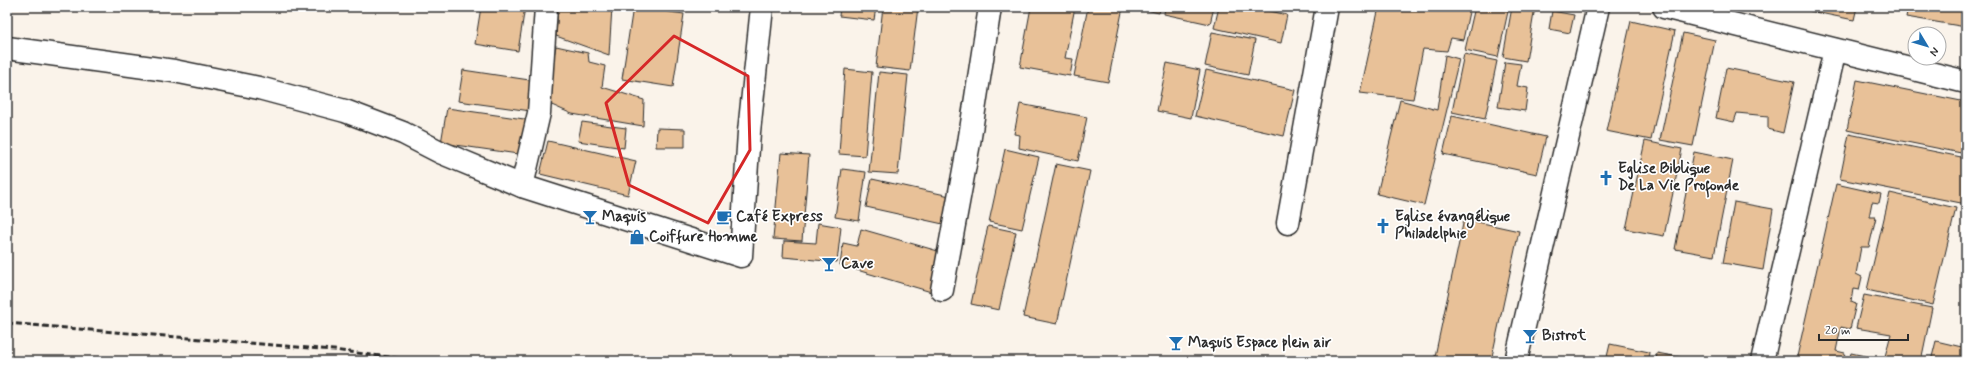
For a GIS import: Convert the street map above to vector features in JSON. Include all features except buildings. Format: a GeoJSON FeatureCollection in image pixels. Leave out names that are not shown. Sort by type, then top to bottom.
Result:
{"type":"FeatureCollection","features":[{"type":"Feature","properties":{"kind":"street"},"geometry":{"type":"LineString","coordinates":[[522,186],[539,113],[546,7]]}},
{"type":"Feature","properties":{"kind":"street"},"geometry":{"type":"LineString","coordinates":[[7,48],[174,71],[260,88],[345,111],[403,133],[440,152],[522,186],[741,256],[749,132],[762,7]]}},
{"type":"Feature","properties":{"kind":"street"},"geometry":{"type":"LineString","coordinates":[[942,290],[970,143],[990,7]]}},
{"type":"Feature","properties":{"kind":"street"},"geometry":{"type":"LineString","coordinates":[[1288,223],[1327,7]]}},
{"type":"Feature","properties":{"kind":"street"},"geometry":{"type":"LineString","coordinates":[[1516,361],[1598,7]]}},
{"type":"Feature","properties":{"kind":"street"},"geometry":{"type":"LineString","coordinates":[[1664,7],[1966,82]]}},
{"type":"Feature","properties":{"kind":"street"},"geometry":{"type":"LineString","coordinates":[[1762,361],[1834,50]]}},
{"type":"Feature","properties":{"kind":"highlighted area"},"geometry":{"type":"Polygon","coordinates":[[[674,36],[748,76],[750,150],[708,223],[629,185],[606,103],[674,36]]]}},
{"type":"Feature","properties":{"kind":"railway"},"geometry":{"type":"LineString","coordinates":[[7,323],[334,350],[418,361]]}},
{"type":"Feature","properties":{"kind":"place","name":"Eglise Biblique De La Vie Profonde"},"geometry":{"type":"Point","coordinates":[1606,178]}},
{"type":"Feature","properties":{"kind":"place","name":"Maquis"},"geometry":{"type":"Point","coordinates":[590,217]}},
{"type":"Feature","properties":{"kind":"place","name":"Café Express"},"geometry":{"type":"Point","coordinates":[724,217]}},
{"type":"Feature","properties":{"kind":"place","name":"Eglise évangélique Philadelphie"},"geometry":{"type":"Point","coordinates":[1383,226]}},
{"type":"Feature","properties":{"kind":"place","name":"Coiffure Homme"},"geometry":{"type":"Point","coordinates":[637,237]}},
{"type":"Feature","properties":{"kind":"place","name":"Cave"},"geometry":{"type":"Point","coordinates":[829,264]}},
{"type":"Feature","properties":{"kind":"place","name":"Bistrot"},"geometry":{"type":"Point","coordinates":[1530,336]}},
{"type":"Feature","properties":{"kind":"place","name":"Maquis Espace plein air"},"geometry":{"type":"Point","coordinates":[1176,343]}}]}
